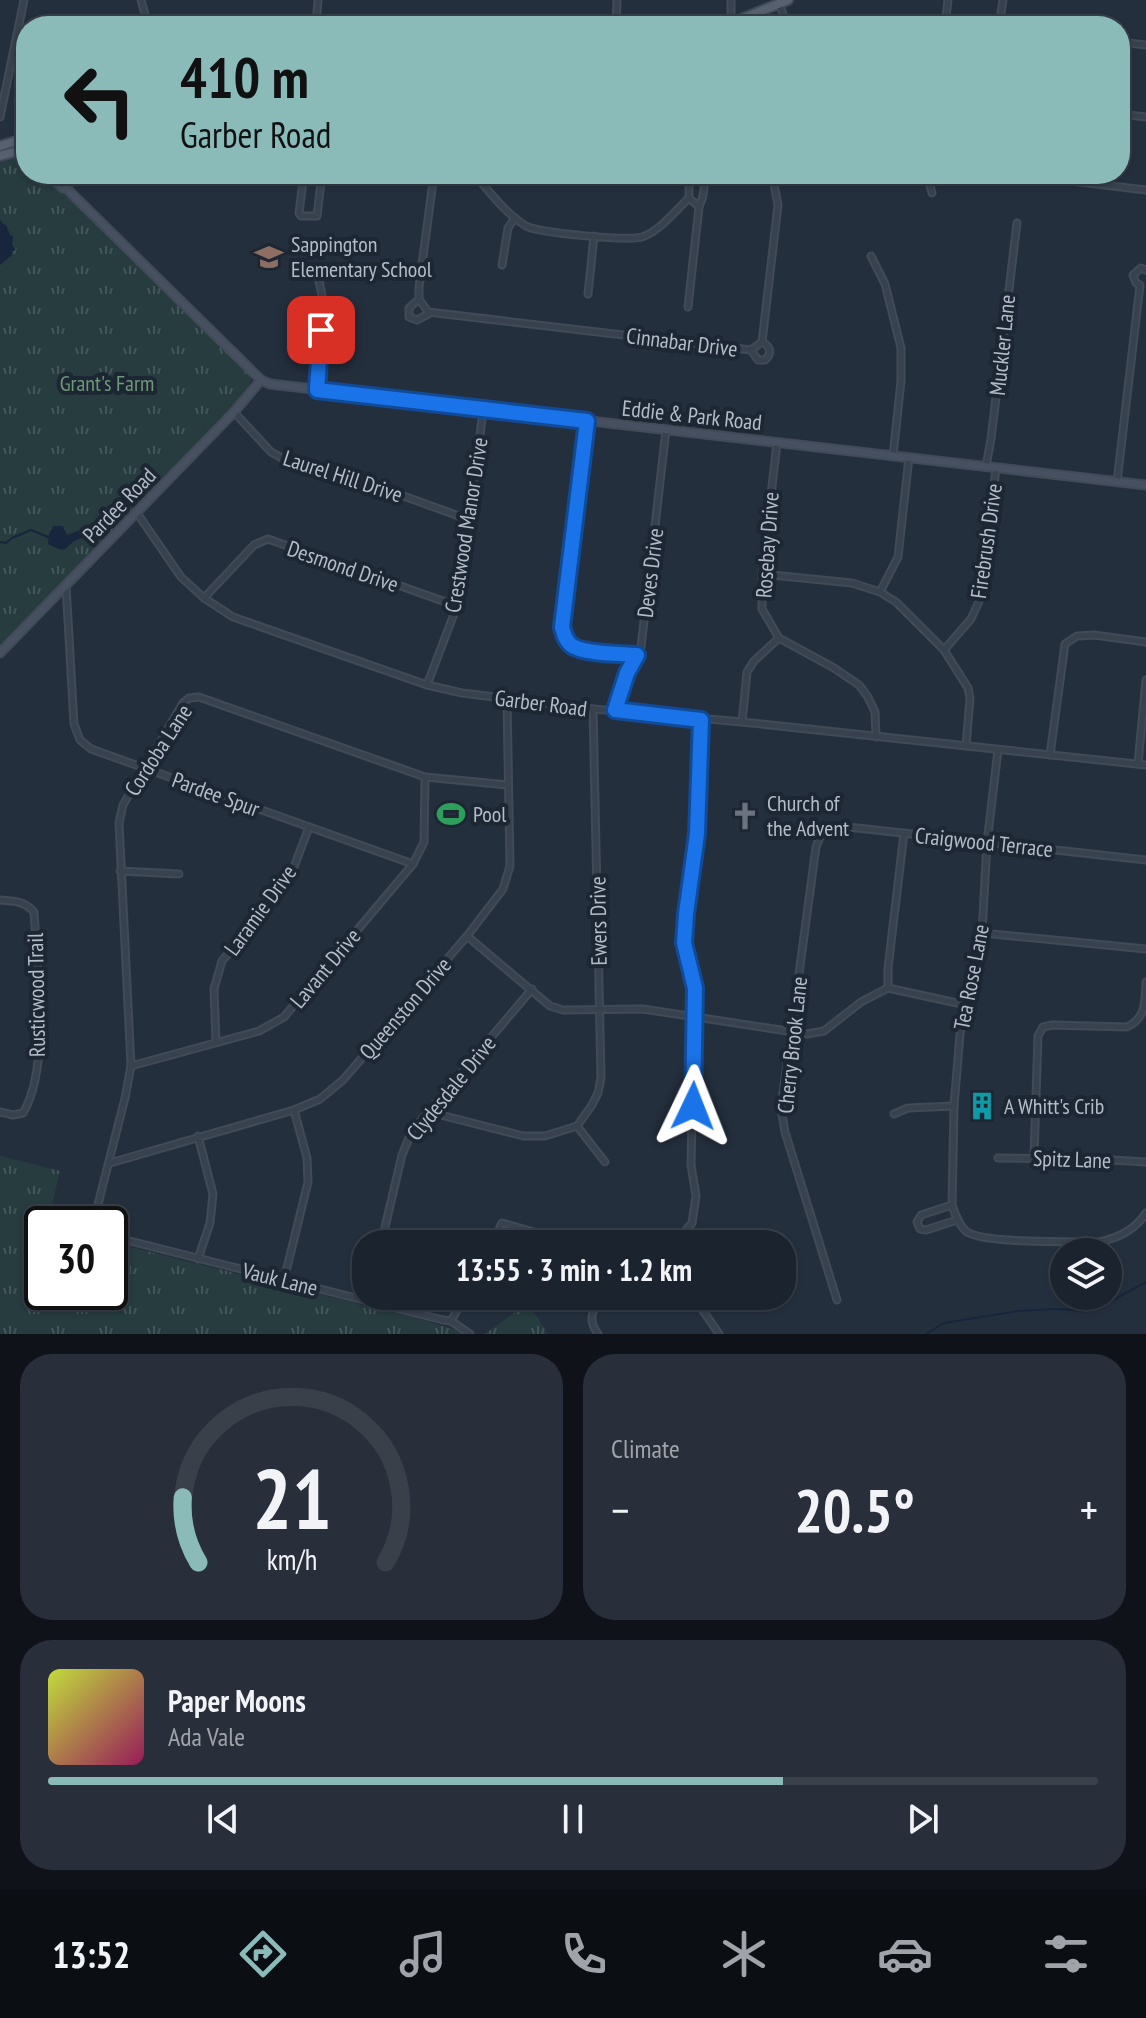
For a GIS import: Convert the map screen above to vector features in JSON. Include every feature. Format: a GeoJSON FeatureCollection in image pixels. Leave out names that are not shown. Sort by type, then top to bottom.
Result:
{"type":"FeatureCollection","features":[{"type":"Feature","properties":{"kind":"main road"},"geometry":{"type":"LineString","coordinates":[[748,16],[784,2]]}},
{"type":"Feature","properties":{"kind":"street"},"geometry":{"type":"LineString","coordinates":[[0,117],[16,39]]}},
{"type":"Feature","properties":{"kind":"street"},"geometry":{"type":"LineString","coordinates":[[60,184],[72,194]]}},
{"type":"Feature","properties":{"kind":"street"},"geometry":{"type":"LineString","coordinates":[[64,184],[261,380]]}},
{"type":"Feature","properties":{"kind":"street"},"geometry":{"type":"LineString","coordinates":[[303,184],[299,213],[304,217],[313,217],[317,216],[321,184]]}},
{"type":"Feature","properties":{"kind":"street"},"geometry":{"type":"LineString","coordinates":[[419,299],[433,184]]}},
{"type":"Feature","properties":{"kind":"street"},"geometry":{"type":"LineString","coordinates":[[483,184],[515,218],[529,228],[632,238],[656,229],[689,198],[689,184]]}},
{"type":"Feature","properties":{"kind":"street"},"geometry":{"type":"LineString","coordinates":[[688,307],[704,184]]}},
{"type":"Feature","properties":{"kind":"street","name":"Cinnabar Drive"},"geometry":{"type":"LineString","coordinates":[[431,312],[417,320],[409,317],[409,308],[419,299],[423,307],[431,312],[751,350],[762,342],[778,205],[774,184]]}},
{"type":"Feature","properties":{"kind":"street"},"geometry":{"type":"LineString","coordinates":[[930,184],[932,193]]}},
{"type":"Feature","properties":{"kind":"street"},"geometry":{"type":"LineString","coordinates":[[1096,184],[1146,190]]}},
{"type":"Feature","properties":{"kind":"street"},"geometry":{"type":"LineString","coordinates":[[689,198],[699,207]]}},
{"type":"Feature","properties":{"kind":"street"},"geometry":{"type":"LineString","coordinates":[[502,265],[508,228],[515,218]]}},
{"type":"Feature","properties":{"kind":"street","name":"Muckler Lane"},"geometry":{"type":"LineString","coordinates":[[986,466],[1017,223]]}},
{"type":"Feature","properties":{"kind":"street"},"geometry":{"type":"LineString","coordinates":[[588,294],[594,236]]}},
{"type":"Feature","properties":{"kind":"street"},"geometry":{"type":"LineString","coordinates":[[871,256],[885,284],[901,348],[901,381],[893,456]]}},
{"type":"Feature","properties":{"kind":"street"},"geometry":{"type":"LineString","coordinates":[[1117,482],[1143,284],[1136,283],[1133,275],[1141,268],[1146,270]]}},
{"type":"Feature","properties":{"kind":"street"},"geometry":{"type":"LineString","coordinates":[[317,390],[323,300],[319,281]]}},
{"type":"Feature","properties":{"kind":"street"},"geometry":{"type":"LineString","coordinates":[[751,350],[758,360],[765,360],[770,350],[762,342]]}},
{"type":"Feature","properties":{"kind":"street","name":"Eddie & Park Road"},"geometry":{"type":"LineString","coordinates":[[261,380],[278,386],[1146,485]]}},
{"type":"Feature","properties":{"kind":"street","name":"Pardee Road"},"geometry":{"type":"LineString","coordinates":[[0,653],[234,412],[261,380]]}},
{"type":"Feature","properties":{"kind":"street","name":"Crestwood Manor Drive"},"geometry":{"type":"LineString","coordinates":[[427,685],[457,606],[483,409]]}},
{"type":"Feature","properties":{"kind":"street","name":"Laurel Hill Drive"},"geometry":{"type":"LineString","coordinates":[[234,412],[271,452],[291,463],[329,469],[467,519]]}},
{"type":"Feature","properties":{"kind":"street"},"geometry":{"type":"LineString","coordinates":[[587,421],[562,627],[570,644],[580,649],[637,655]]}},
{"type":"Feature","properties":{"kind":"street","name":"Deves Drive"},"geometry":{"type":"LineString","coordinates":[[615,710],[627,673],[641,647],[666,430]]}},
{"type":"Feature","properties":{"kind":"street","name":"Rosebay Drive"},"geometry":{"type":"LineString","coordinates":[[777,442],[762,574],[762,609],[779,638]]}},
{"type":"Feature","properties":{"kind":"street"},"geometry":{"type":"LineString","coordinates":[[880,592],[898,557],[909,457]]}},
{"type":"Feature","properties":{"kind":"street","name":"Firebrush Drive"},"geometry":{"type":"LineString","coordinates":[[944,650],[971,619],[982,595],[996,468]]}},
{"type":"Feature","properties":{"kind":"street","name":"Garber Road"},"geometry":{"type":"LineString","coordinates":[[137,513],[181,577],[204,598],[233,617],[427,685],[507,700],[1146,765]]}},
{"type":"Feature","properties":{"kind":"street","name":"Desmond Drive"},"geometry":{"type":"LineString","coordinates":[[204,598],[254,545],[268,539],[457,606]]}},
{"type":"Feature","properties":{"kind":"street"},"geometry":{"type":"LineString","coordinates":[[762,574],[852,583],[880,592],[896,602],[944,650],[968,688],[966,746]]}},
{"type":"Feature","properties":{"kind":"street","name":"Pardee Spur"},"geometry":{"type":"LineString","coordinates":[[66,584],[74,724],[80,740],[91,749],[413,864]]}},
{"type":"Feature","properties":{"kind":"street"},"geometry":{"type":"LineString","coordinates":[[1050,755],[1065,644],[1077,636],[1094,635],[1146,642]]}},
{"type":"Feature","properties":{"kind":"street"},"geometry":{"type":"LineString","coordinates":[[742,722],[747,672],[754,661],[779,638],[859,685],[875,712],[876,737]]}},
{"type":"Feature","properties":{"kind":"street"},"geometry":{"type":"LineString","coordinates":[[1138,764],[1146,680]]}},
{"type":"Feature","properties":{"kind":"street","name":"Cordoba Lane"},"geometry":{"type":"LineString","coordinates":[[98,1206],[131,1066],[118,833],[121,814],[123,805],[178,710],[189,698],[199,697],[425,777],[508,785]]}},
{"type":"Feature","properties":{"kind":"street","name":"Queenston Drive"},"geometry":{"type":"LineString","coordinates":[[109,1163],[294,1110],[320,1099],[343,1080],[467,936],[503,889],[510,866],[507,700]]}},
{"type":"Feature","properties":{"kind":"street","name":"Ewers Drive"},"geometry":{"type":"LineString","coordinates":[[577,1126],[598,1093],[601,1078],[593,709]]}},
{"type":"Feature","properties":{"kind":"street"},"geometry":{"type":"LineString","coordinates":[[689,1230],[696,1196],[691,1165],[695,988],[684,943],[697,834],[701,720]]}},
{"type":"Feature","properties":{"kind":"street","name":"Tea Rose Lane"},"geometry":{"type":"LineString","coordinates":[[956,1217],[952,1205],[954,1106],[960,1034],[982,933],[987,843],[998,750]]}},
{"type":"Feature","properties":{"kind":"street","name":"Lavant Drive"},"geometry":{"type":"LineString","coordinates":[[131,1066],[259,1031],[284,1017],[413,864],[424,842],[425,777]]}},
{"type":"Feature","properties":{"kind":"street","name":"Craigwood Terrace"},"geometry":{"type":"LineString","coordinates":[[822,832],[839,826],[1146,860]]}},
{"type":"Feature","properties":{"kind":"street","name":"Laramie Drive"},"geometry":{"type":"LineString","coordinates":[[216,1041],[214,989],[222,961],[291,875],[309,827]]}},
{"type":"Feature","properties":{"kind":"street","name":"Cherry Brook Lane"},"geometry":{"type":"LineString","coordinates":[[822,832],[816,847],[781,1108],[785,1132],[837,1300]]}},
{"type":"Feature","properties":{"kind":"street"},"geometry":{"type":"LineString","coordinates":[[888,988],[904,833]]}},
{"type":"Feature","properties":{"kind":"street"},"geometry":{"type":"LineString","coordinates":[[120,871],[179,874]]}},
{"type":"Feature","properties":{"kind":"street","name":"Rusticwood Trail"},"geometry":{"type":"LineString","coordinates":[[0,900],[29,905],[34,912],[40,1047],[35,1084],[23,1113],[13,1115],[0,1112]]}},
{"type":"Feature","properties":{"kind":"street"},"geometry":{"type":"LineString","coordinates":[[982,933],[1146,949]]}},
{"type":"Feature","properties":{"kind":"street"},"geometry":{"type":"LineString","coordinates":[[467,936],[556,1009],[643,1009],[807,1034],[824,1031],[861,1002],[888,988],[966,1005]]}},
{"type":"Feature","properties":{"kind":"street"},"geometry":{"type":"LineString","coordinates":[[1034,1157],[1038,1036],[1043,1027],[1127,1027],[1139,1020],[1144,1010],[1146,982]]}},
{"type":"Feature","properties":{"kind":"street","name":"Clydesdale Drive"},"geometry":{"type":"LineString","coordinates":[[385,1230],[412,1131],[532,989]]}},
{"type":"Feature","properties":{"kind":"street"},"geometry":{"type":"LineString","coordinates":[[894,1114],[908,1108],[954,1106]]}},
{"type":"Feature","properties":{"kind":"street"},"geometry":{"type":"LineString","coordinates":[[284,1280],[308,1182],[307,1158],[294,1110]]}},
{"type":"Feature","properties":{"kind":"street"},"geometry":{"type":"LineString","coordinates":[[429,1112],[523,1136],[545,1136],[577,1126],[605,1162]]}},
{"type":"Feature","properties":{"kind":"street"},"geometry":{"type":"LineString","coordinates":[[198,1136],[213,1194],[210,1223],[198,1259]]}},
{"type":"Feature","properties":{"kind":"street","name":"Spitz Lane"},"geometry":{"type":"LineString","coordinates":[[998,1158],[1146,1162]]}},
{"type":"Feature","properties":{"kind":"street"},"geometry":{"type":"LineString","coordinates":[[952,1205],[921,1215],[917,1222],[920,1229],[926,1230],[956,1217],[968,1232],[993,1239],[1099,1242],[1127,1232],[1146,1213]]}},
{"type":"Feature","properties":{"kind":"street"},"geometry":{"type":"LineString","coordinates":[[499,1230],[502,1223],[526,1230]]}},
{"type":"Feature","properties":{"kind":"street"},"geometry":{"type":"LineString","coordinates":[[686,1230],[692,1223]]}},
{"type":"Feature","properties":{"kind":"street","name":"Vauk Lane"},"geometry":{"type":"LineString","coordinates":[[128,1241],[352,1295]]}},
{"type":"Feature","properties":{"kind":"street","name":"Vauk Lane"},"geometry":{"type":"LineString","coordinates":[[409,1310],[451,1321]]}},
{"type":"Feature","properties":{"kind":"street"},"geometry":{"type":"LineString","coordinates":[[457,1310],[451,1321],[470,1334]]}},
{"type":"Feature","properties":{"kind":"street"},"geometry":{"type":"LineString","coordinates":[[593,1310],[591,1318],[598,1334]]}},
{"type":"Feature","properties":{"kind":"street"},"geometry":{"type":"LineString","coordinates":[[703,1310],[719,1334]]}},
{"type":"Feature","properties":{"kind":"green space","name":"Grant's Farm"},"geometry":{"type":"Polygon","coordinates":[[[16,158],[16,184],[55,184],[250,374],[251,381],[245,394],[0,648],[0,163],[16,158]]]}},
{"type":"Feature","properties":{"kind":"green space"},"geometry":{"type":"Polygon","coordinates":[[[0,1156],[60,1171],[52,1206],[24,1206],[24,1310],[128,1310],[128,1246],[352,1302],[352,1310],[383,1310],[469,1334],[0,1334],[0,1156]]]}},
{"type":"Feature","properties":{"kind":"green space"},"geometry":{"type":"Polygon","coordinates":[[[518,1310],[533,1310],[548,1334],[485,1334],[518,1310]]]}},
{"type":"Feature","properties":{"kind":"water"},"geometry":{"type":"Polygon","coordinates":[[[0,220],[13,236],[12,245],[16,250],[0,265],[0,220]]]}},
{"type":"Feature","properties":{"kind":"water"},"geometry":{"type":"Polygon","coordinates":[[[53,526],[63,526],[67,535],[83,530],[92,535],[63,550],[48,544],[53,526]]]}},
{"type":"Feature","properties":{"kind":"waterway"},"geometry":{"type":"LineString","coordinates":[[0,542],[6,543],[31,530],[48,537]]}},
{"type":"Feature","properties":{"kind":"waterway"},"geometry":{"type":"LineString","coordinates":[[926,1334],[944,1323],[1018,1311],[1088,1311],[1146,1282]]}},
{"type":"Feature","properties":{"kind":"place","name":"Sappington Elementary School"},"geometry":{"type":"Point","coordinates":[269,257]}},
{"type":"Feature","properties":{"kind":"place","name":"Pool"},"geometry":{"type":"Point","coordinates":[451,814]}},
{"type":"Feature","properties":{"kind":"place","name":"Church of the Advent"},"geometry":{"type":"Point","coordinates":[745,816]}},
{"type":"Feature","properties":{"kind":"place","name":"A Whitt's Crib"},"geometry":{"type":"Point","coordinates":[982,1106]}},
{"type":"Feature","properties":{"kind":"route"},"geometry":{"type":"LineString","coordinates":[[321,330],[317,390],[587,421],[562,627],[564,636],[570,644],[580,649],[637,655],[627,673],[615,710],[701,720],[697,834],[684,943],[695,988],[693,1106]]}}]}
